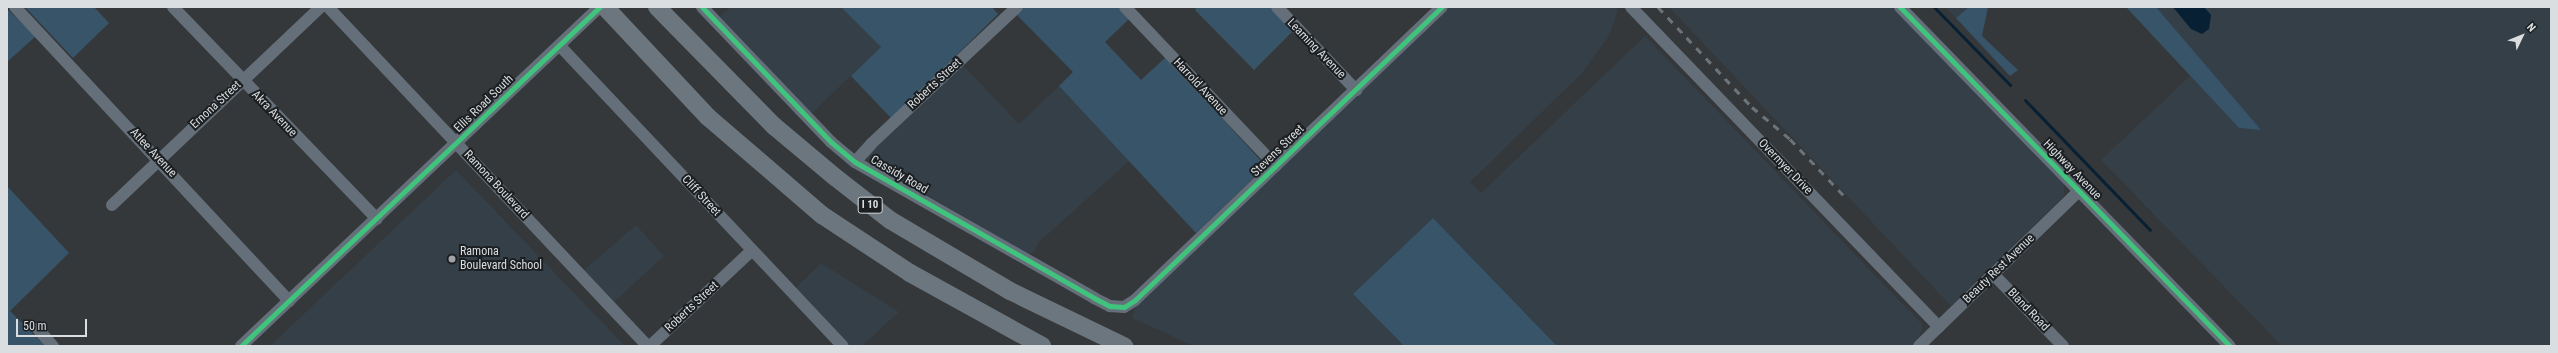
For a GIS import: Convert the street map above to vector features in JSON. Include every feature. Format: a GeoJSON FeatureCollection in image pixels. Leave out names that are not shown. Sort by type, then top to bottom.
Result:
{"type":"FeatureCollection","features":[{"type":"Feature","properties":{"kind":"highway"},"geometry":{"type":"LineString","coordinates":[[605,7],[708,118],[822,215],[910,273],[1042,346]]}},
{"type":"Feature","properties":{"kind":"highway","name":"I 10"},"geometry":{"type":"LineString","coordinates":[[657,7],[774,126],[835,178],[890,220],[1010,291],[1124,346]]}},
{"type":"Feature","properties":{"kind":"street","name":"Atlee Avenue"},"geometry":{"type":"LineString","coordinates":[[15,7],[289,301]]}},
{"type":"Feature","properties":{"kind":"street","name":"Akra Avenue"},"geometry":{"type":"LineString","coordinates":[[173,7],[377,219]]}},
{"type":"Feature","properties":{"kind":"street","name":"Ernona Street"},"geometry":{"type":"LineString","coordinates":[[112,205],[158,159],[321,7]]}},
{"type":"Feature","properties":{"kind":"street","name":"Ramona Boulevard"},"geometry":{"type":"LineString","coordinates":[[328,7],[649,346]]}},
{"type":"Feature","properties":{"kind":"street","name":"Ellis Road South"},"geometry":{"type":"LineString","coordinates":[[241,346],[457,144],[600,7]]}},
{"type":"Feature","properties":{"kind":"street","name":"Cassidy Road"},"geometry":{"type":"LineString","coordinates":[[702,7],[831,142],[855,162],[1094,298],[1110,306],[1124,307]]}},
{"type":"Feature","properties":{"kind":"street","name":"Roberts Street"},"geometry":{"type":"LineString","coordinates":[[855,162],[871,144],[1017,7]]}},
{"type":"Feature","properties":{"kind":"street","name":"Harrold Avenue"},"geometry":{"type":"LineString","coordinates":[[1125,7],[1276,166]]}},
{"type":"Feature","properties":{"kind":"street","name":"Leaming Avenue"},"geometry":{"type":"LineString","coordinates":[[1277,7],[1356,90]]}},
{"type":"Feature","properties":{"kind":"street","name":"Overmyer Drive"},"geometry":{"type":"LineString","coordinates":[[1631,7],[1939,327]]}},
{"type":"Feature","properties":{"kind":"street","name":"Highway Avenue"},"geometry":{"type":"LineString","coordinates":[[1900,7],[2230,346]]}},
{"type":"Feature","properties":{"kind":"street","name":"Stevens Street"},"geometry":{"type":"LineString","coordinates":[[1124,307],[1135,300],[1356,90],[1436,9]]}},
{"type":"Feature","properties":{"kind":"street","name":"Cliff Street"},"geometry":{"type":"LineString","coordinates":[[560,46],[751,251],[843,346]]}},
{"type":"Feature","properties":{"kind":"street","name":"Beauty Rest Avenue"},"geometry":{"type":"LineString","coordinates":[[1919,346],[2079,191]]}},
{"type":"Feature","properties":{"kind":"street","name":"Roberts Street"},"geometry":{"type":"LineString","coordinates":[[649,346],[751,251]]}},
{"type":"Feature","properties":{"kind":"street","name":"Bland Road"},"geometry":{"type":"LineString","coordinates":[[1994,275],[2063,346]]}},
{"type":"Feature","properties":{"kind":"street"},"geometry":{"type":"LineString","coordinates":[[38,329],[53,346]]}},
{"type":"Feature","properties":{"kind":"shaded area"},"geometry":{"type":"Polygon","coordinates":[[[25,7],[94,7],[109,23],[73,58],[25,7]]]}},
{"type":"Feature","properties":{"kind":"shaded area"},"geometry":{"type":"Polygon","coordinates":[[[730,7],[841,7],[881,47],[810,115],[718,18],[730,7]]]}},
{"type":"Feature","properties":{"kind":"shaded area"},"geometry":{"type":"Polygon","coordinates":[[[841,7],[992,7],[998,14],[892,119],[851,76],[881,47],[841,7]]]}},
{"type":"Feature","properties":{"kind":"shaded area"},"geometry":{"type":"Polygon","coordinates":[[[1023,7],[1118,7],[1129,19],[1105,42],[1141,80],[1166,57],[1261,161],[1262,170],[1196,233],[1059,86],[1073,72],[1016,14],[1023,7]]]}},
{"type":"Feature","properties":{"kind":"shaded area"},"geometry":{"type":"Polygon","coordinates":[[[1197,7],[1272,7],[1294,30],[1254,70],[1195,10],[1197,7]]]}},
{"type":"Feature","properties":{"kind":"shaded area"},"geometry":{"type":"Polygon","coordinates":[[[1447,7],[1615,7],[1618,10],[1609,36],[1582,73],[1470,182],[1481,193],[1645,36],[1922,324],[1922,331],[1912,346],[1557,346],[1433,218],[1353,294],[1404,346],[1194,346],[1132,318],[1135,306],[1447,7]]]}},
{"type":"Feature","properties":{"kind":"shaded area"},"geometry":{"type":"Polygon","coordinates":[[[1669,7],[1893,7],[2064,182],[2064,196],[1951,306],[1669,7]]]}},
{"type":"Feature","properties":{"kind":"shaded area"},"geometry":{"type":"Polygon","coordinates":[[[1945,7],[1969,7],[1956,18],[1945,7]]]}},
{"type":"Feature","properties":{"kind":"shaded area"},"geometry":{"type":"Polygon","coordinates":[[[1969,7],[1988,7],[1982,36],[2018,70],[2010,76],[1956,18],[1969,7]]]}},
{"type":"Feature","properties":{"kind":"shaded area"},"geometry":{"type":"Polygon","coordinates":[[[2126,7],[2156,7],[2261,130],[2239,128],[2126,7]]]}},
{"type":"Feature","properties":{"kind":"shaded area"},"geometry":{"type":"Polygon","coordinates":[[[2156,7],[2173,7],[2191,29],[2211,16],[2204,7],[2551,7],[2551,346],[2282,346],[2101,160],[2190,76],[2239,128],[2260,130],[2156,7]]]}},
{"type":"Feature","properties":{"kind":"shaded area"},"geometry":{"type":"Polygon","coordinates":[[[2173,7],[2204,7],[2211,15],[2209,29],[2202,34],[2191,29],[2173,7]]]}},
{"type":"Feature","properties":{"kind":"shaded area"},"geometry":{"type":"Polygon","coordinates":[[[7,9],[36,36],[7,62],[7,9]]]}},
{"type":"Feature","properties":{"kind":"shaded area"},"geometry":{"type":"Polygon","coordinates":[[[962,64],[1019,124],[1059,86],[1129,161],[1039,242],[1034,252],[1028,254],[868,160],[868,153],[962,64]]]}},
{"type":"Feature","properties":{"kind":"shaded area","name":"Ramona Boulevard School"},"geometry":{"type":"Polygon","coordinates":[[[456,170],[625,346],[270,346],[456,170]]]}},
{"type":"Feature","properties":{"kind":"shaded area"},"geometry":{"type":"Polygon","coordinates":[[[7,186],[69,253],[10,311],[45,346],[7,346],[7,186]]]}},
{"type":"Feature","properties":{"kind":"shaded area"},"geometry":{"type":"Polygon","coordinates":[[[1433,218],[1557,346],[1404,346],[1353,294],[1433,218]]]}},
{"type":"Feature","properties":{"kind":"shaded area"},"geometry":{"type":"Polygon","coordinates":[[[636,225],[664,256],[613,303],[583,271],[636,225]]]}},
{"type":"Feature","properties":{"kind":"shaded area"},"geometry":{"type":"Polygon","coordinates":[[[821,263],[899,312],[862,346],[847,346],[794,290],[821,263]]]}},
{"type":"Feature","properties":{"kind":"waterway"},"geometry":{"type":"LineString","coordinates":[[1934,7],[2010,85]]}},
{"type":"Feature","properties":{"kind":"waterway"},"geometry":{"type":"LineString","coordinates":[[2025,100],[2150,230]]}},
{"type":"Feature","properties":{"kind":"railway"},"geometry":{"type":"LineString","coordinates":[[1658,7],[1752,107],[1790,139],[1848,200]]}},
{"type":"Feature","properties":{"kind":"cycle path"},"geometry":{"type":"LineString","coordinates":[[241,346],[600,7]]}},
{"type":"Feature","properties":{"kind":"cycle path"},"geometry":{"type":"LineString","coordinates":[[702,7],[831,142],[855,162],[1094,298],[1110,306],[1124,307],[1135,300],[1442,7]]}},
{"type":"Feature","properties":{"kind":"cycle path"},"geometry":{"type":"LineString","coordinates":[[1900,7],[2230,346]]}},
{"type":"Feature","properties":{"kind":"place","name":"Ramona Boulevard School"},"geometry":{"type":"Point","coordinates":[452,259]}}]}
